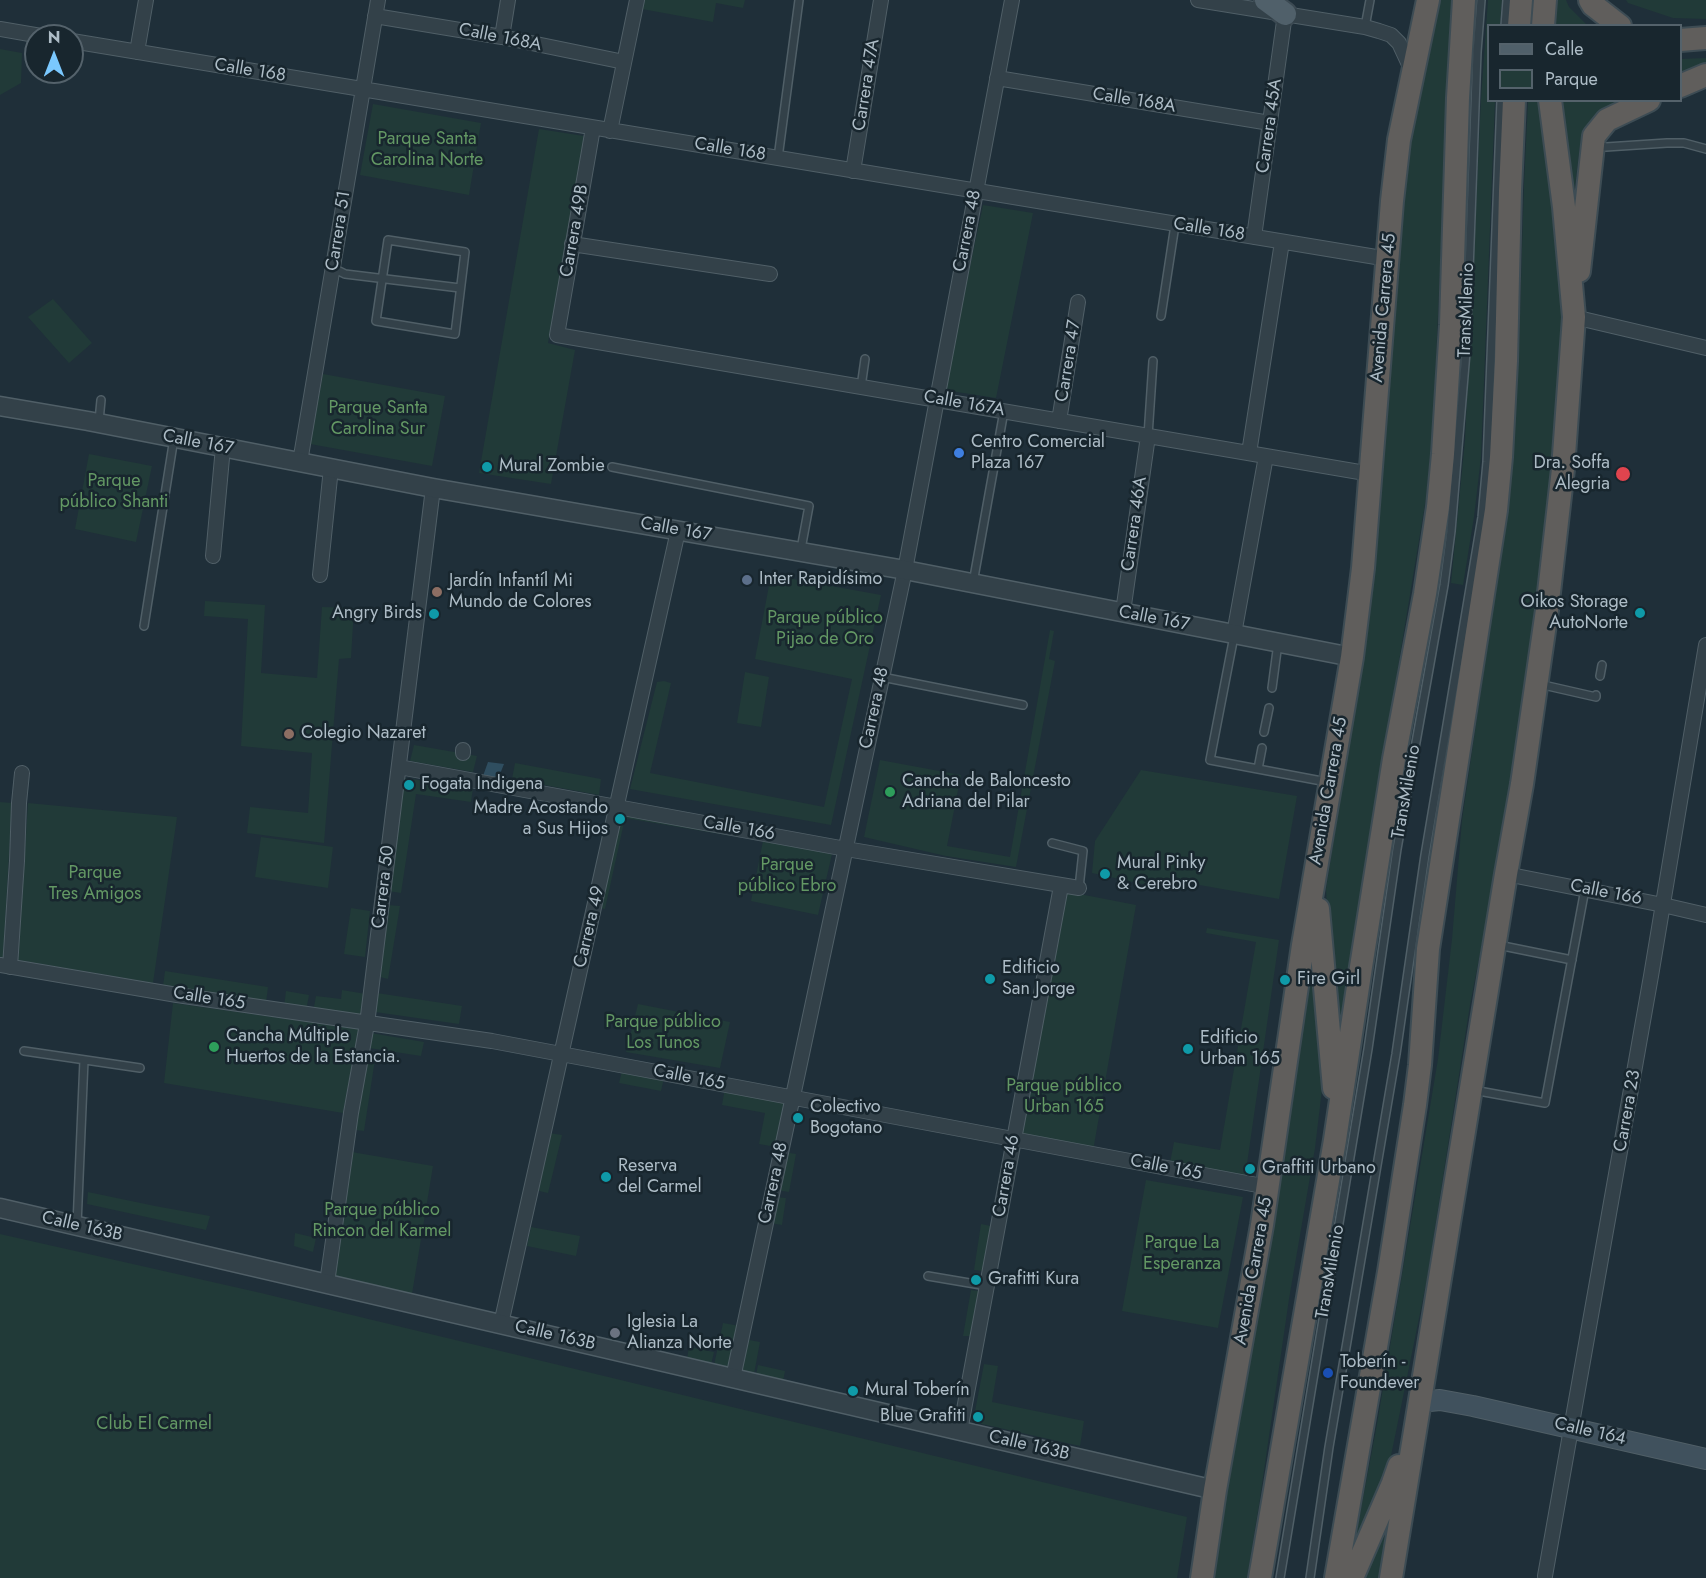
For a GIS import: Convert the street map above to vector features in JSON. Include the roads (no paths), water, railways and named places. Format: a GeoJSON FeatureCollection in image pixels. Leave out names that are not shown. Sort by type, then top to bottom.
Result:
{"type":"FeatureCollection","features":[{"type":"Feature","properties":{"kind":"highway","name":"Avenida Carrera 45"},"geometry":{"type":"LineString","coordinates":[[1202,1578],[1215,1490],[1268,1187],[1301,956],[1352,657],[1363,568],[1400,140],[1428,0]]}},
{"type":"Feature","properties":{"kind":"highway"},"geometry":{"type":"LineString","coordinates":[[1260,1578],[1335,1140],[1394,759],[1425,594],[1439,496],[1451,325],[1458,98],[1464,0]]}},
{"type":"Feature","properties":{"kind":"highway"},"geometry":{"type":"LineString","coordinates":[[1519,24],[1521,0]]}},
{"type":"Feature","properties":{"kind":"highway"},"geometry":{"type":"LineString","coordinates":[[1543,24],[1545,0]]}},
{"type":"Feature","properties":{"kind":"highway"},"geometry":{"type":"LineString","coordinates":[[1590,0],[1617,24]]}},
{"type":"Feature","properties":{"kind":"highway"},"geometry":{"type":"LineString","coordinates":[[1682,40],[1706,38]]}},
{"type":"Feature","properties":{"kind":"highway"},"geometry":{"type":"LineString","coordinates":[[1682,85],[1706,75]]}},
{"type":"Feature","properties":{"kind":"highway"},"geometry":{"type":"LineString","coordinates":[[1336,1578],[1389,1272],[1415,1105],[1428,949],[1496,510],[1506,361],[1514,102]]}},
{"type":"Feature","properties":{"kind":"highway"},"geometry":{"type":"LineString","coordinates":[[1550,102],[1564,207],[1574,317]]}},
{"type":"Feature","properties":{"kind":"highway"},"geometry":{"type":"LineString","coordinates":[[1391,1578],[1522,783],[1547,610],[1563,469],[1574,317],[1594,136],[1607,120],[1645,102]]}},
{"type":"Feature","properties":{"kind":"highway"},"geometry":{"type":"LineString","coordinates":[[1316,872],[1333,1077],[1335,1140]]}},
{"type":"Feature","properties":{"kind":"highway"},"geometry":{"type":"LineString","coordinates":[[1352,1578],[1393,1483],[1419,1402]]}},
{"type":"Feature","properties":{"kind":"main road"},"geometry":{"type":"LineString","coordinates":[[1266,0],[1285,14]]}},
{"type":"Feature","properties":{"kind":"main road","name":"Calle 164"},"geometry":{"type":"LineString","coordinates":[[1424,1373],[1441,1390],[1473,1406]]}},
{"type":"Feature","properties":{"kind":"main road","name":"Calle 164"},"geometry":{"type":"LineString","coordinates":[[1419,1402],[1440,1400],[1473,1406],[1706,1459]]}},
{"type":"Feature","properties":{"kind":"street"},"geometry":{"type":"LineString","coordinates":[[137,52],[146,0]]}},
{"type":"Feature","properties":{"kind":"street","name":"Carrera 51"},"geometry":{"type":"LineString","coordinates":[[300,462],[378,0]]}},
{"type":"Feature","properties":{"kind":"street"},"geometry":{"type":"LineString","coordinates":[[502,37],[508,0]]}},
{"type":"Feature","properties":{"kind":"street"},"geometry":{"type":"LineString","coordinates":[[610,130],[637,0]]}},
{"type":"Feature","properties":{"kind":"street","name":"Carrera 47A"},"geometry":{"type":"LineString","coordinates":[[853,171],[880,0]]}},
{"type":"Feature","properties":{"kind":"street","name":"Carrera 48"},"geometry":{"type":"LineString","coordinates":[[733,1378],[905,570],[1012,0]]}},
{"type":"Feature","properties":{"kind":"street"},"geometry":{"type":"LineString","coordinates":[[1198,0],[1365,27],[1391,36],[1399,43],[1412,72]]}},
{"type":"Feature","properties":{"kind":"street","name":"Carrera 45A"},"geometry":{"type":"LineString","coordinates":[[1254,237],[1285,14]]}},
{"type":"Feature","properties":{"kind":"street","name":"Calle 168A"},"geometry":{"type":"LineString","coordinates":[[375,16],[502,37],[624,62]]}},
{"type":"Feature","properties":{"kind":"street"},"geometry":{"type":"LineString","coordinates":[[0,29],[24,33]]}},
{"type":"Feature","properties":{"kind":"street","name":"Calle 168"},"geometry":{"type":"LineString","coordinates":[[84,43],[1388,259]]}},
{"type":"Feature","properties":{"kind":"street","name":"Calle 168A"},"geometry":{"type":"LineString","coordinates":[[997,78],[1270,123]]}},
{"type":"Feature","properties":{"kind":"street","name":"Carrera 49B"},"geometry":{"type":"LineString","coordinates":[[557,335],[593,128]]}},
{"type":"Feature","properties":{"kind":"street"},"geometry":{"type":"LineString","coordinates":[[1249,453],[1282,242]]}},
{"type":"Feature","properties":{"kind":"street"},"geometry":{"type":"LineString","coordinates":[[573,244],[770,274]]}},
{"type":"Feature","properties":{"kind":"street","name":"Carrera 47"},"geometry":{"type":"LineString","coordinates":[[1059,421],[1078,302]]}},
{"type":"Feature","properties":{"kind":"street"},"geometry":{"type":"LineString","coordinates":[[1574,317],[1706,348]]}},
{"type":"Feature","properties":{"kind":"street","name":"Calle 167A"},"geometry":{"type":"LineString","coordinates":[[557,335],[1371,474]]}},
{"type":"Feature","properties":{"kind":"street","name":"Calle 167"},"geometry":{"type":"LineString","coordinates":[[0,406],[433,488],[905,570],[1352,657]]}},
{"type":"Feature","properties":{"kind":"street","name":"Carrera 46A"},"geometry":{"type":"LineString","coordinates":[[1123,612],[1148,436]]}},
{"type":"Feature","properties":{"kind":"street"},"geometry":{"type":"LineString","coordinates":[[213,556],[223,447]]}},
{"type":"Feature","properties":{"kind":"street"},"geometry":{"type":"LineString","coordinates":[[1234,634],[1266,456]]}},
{"type":"Feature","properties":{"kind":"street"},"geometry":{"type":"LineString","coordinates":[[320,575],[331,468]]}},
{"type":"Feature","properties":{"kind":"street","name":"Carrera 50"},"geometry":{"type":"LineString","coordinates":[[327,1283],[351,1113],[367,1024],[433,488]]}},
{"type":"Feature","properties":{"kind":"street","name":"Carrera 49"},"geometry":{"type":"LineString","coordinates":[[501,1324],[678,531]]}},
{"type":"Feature","properties":{"kind":"street","name":"Carrera 23"},"geometry":{"type":"LineString","coordinates":[[1545,1576],[1663,905],[1706,645]]}},
{"type":"Feature","properties":{"kind":"street","name":"Calle 166"},"geometry":{"type":"LineString","coordinates":[[399,767],[458,774],[617,807],[846,849],[1079,888]]}},
{"type":"Feature","properties":{"kind":"street"},"geometry":{"type":"LineString","coordinates":[[5,966],[17,861],[22,773]]}},
{"type":"Feature","properties":{"kind":"street","name":"Calle 166"},"geometry":{"type":"LineString","coordinates":[[1506,874],[1706,915]]}},
{"type":"Feature","properties":{"kind":"street","name":"Carrera 46"},"geometry":{"type":"LineString","coordinates":[[960,1431],[1061,886]]}},
{"type":"Feature","properties":{"kind":"street","name":"Calle 165"},"geometry":{"type":"LineString","coordinates":[[5,966],[367,1024],[492,1041],[1268,1187]]}},
{"type":"Feature","properties":{"kind":"street","name":"Calle 163B"},"geometry":{"type":"LineString","coordinates":[[0,1208],[1215,1490]]}},
{"type":"Feature","properties":{"kind":"lane"},"geometry":{"type":"LineString","coordinates":[[778,158],[799,0]]}},
{"type":"Feature","properties":{"kind":"lane"},"geometry":{"type":"LineString","coordinates":[[1365,27],[1370,0]]}},
{"type":"Feature","properties":{"kind":"lane","name":"TransMilenio"},"geometry":{"type":"LineString","coordinates":[[1280,1578],[1368,1048],[1397,849],[1444,585],[1454,501],[1466,352],[1481,0]]}},
{"type":"Feature","properties":{"kind":"lane"},"geometry":{"type":"LineString","coordinates":[[1505,24],[1507,0]]}},
{"type":"Feature","properties":{"kind":"lane","name":"TransMilenio"},"geometry":{"type":"LineString","coordinates":[[1310,1578],[1329,1447],[1396,1054],[1425,855],[1482,517],[1487,462],[1501,102]]}},
{"type":"Feature","properties":{"kind":"lane"},"geometry":{"type":"LineString","coordinates":[[1594,144],[1606,147],[1684,143],[1706,148]]}},
{"type":"Feature","properties":{"kind":"lane"},"geometry":{"type":"LineString","coordinates":[[1161,316],[1174,225]]}},
{"type":"Feature","properties":{"kind":"lane"},"geometry":{"type":"LineString","coordinates":[[388,240],[465,252],[460,288],[454,334],[376,321],[388,240]]}},
{"type":"Feature","properties":{"kind":"lane"},"geometry":{"type":"LineString","coordinates":[[333,268],[345,274],[460,288]]}},
{"type":"Feature","properties":{"kind":"lane"},"geometry":{"type":"LineString","coordinates":[[861,387],[865,359]]}},
{"type":"Feature","properties":{"kind":"lane"},"geometry":{"type":"LineString","coordinates":[[1148,436],[1153,361]]}},
{"type":"Feature","properties":{"kind":"lane"},"geometry":{"type":"LineString","coordinates":[[99,423],[101,400]]}},
{"type":"Feature","properties":{"kind":"lane"},"geometry":{"type":"LineString","coordinates":[[972,583],[1004,411]]}},
{"type":"Feature","properties":{"kind":"lane"},"geometry":{"type":"LineString","coordinates":[[144,626],[174,438]]}},
{"type":"Feature","properties":{"kind":"lane"},"geometry":{"type":"LineString","coordinates":[[612,468],[809,506],[800,552]]}},
{"type":"Feature","properties":{"kind":"lane"},"geometry":{"type":"LineString","coordinates":[[1234,634],[1210,760],[1331,782]]}},
{"type":"Feature","properties":{"kind":"lane"},"geometry":{"type":"LineString","coordinates":[[1272,688],[1278,643]]}},
{"type":"Feature","properties":{"kind":"lane"},"geometry":{"type":"LineString","coordinates":[[1600,676],[1602,665]]}},
{"type":"Feature","properties":{"kind":"lane"},"geometry":{"type":"LineString","coordinates":[[882,677],[1023,705]]}},
{"type":"Feature","properties":{"kind":"lane"},"geometry":{"type":"LineString","coordinates":[[1536,683],[1596,695]]}},
{"type":"Feature","properties":{"kind":"lane"},"geometry":{"type":"LineString","coordinates":[[1264,732],[1269,708]]}},
{"type":"Feature","properties":{"kind":"lane"},"geometry":{"type":"LineString","coordinates":[[1258,769],[1262,748]]}},
{"type":"Feature","properties":{"kind":"lane"},"geometry":{"type":"LineString","coordinates":[[1053,843],[1083,851],[1079,888]]}},
{"type":"Feature","properties":{"kind":"lane"},"geometry":{"type":"LineString","coordinates":[[1471,1090],[1545,1103],[1585,889]]}},
{"type":"Feature","properties":{"kind":"lane"},"geometry":{"type":"LineString","coordinates":[[1494,945],[1572,960]]}},
{"type":"Feature","properties":{"kind":"lane"},"geometry":{"type":"LineString","coordinates":[[24,1051],[140,1068]]}},
{"type":"Feature","properties":{"kind":"lane"},"geometry":{"type":"LineString","coordinates":[[77,1226],[84,1060]]}},
{"type":"Feature","properties":{"kind":"lane"},"geometry":{"type":"LineString","coordinates":[[927,1276],[987,1286]]}},
{"type":"Feature","properties":{"kind":"water"},"geometry":{"type":"Polygon","coordinates":[[[488,762],[504,764],[498,779],[483,776],[488,762]]]}},
{"type":"Feature","properties":{"kind":"place","name":"Centro Comercial Plaza 167"},"geometry":{"type":"Point","coordinates":[959,453]}},
{"type":"Feature","properties":{"kind":"place","name":"Mural Zombie"},"geometry":{"type":"Point","coordinates":[487,467]}},
{"type":"Feature","properties":{"kind":"place","name":"Dra. Soffa Alegria"},"geometry":{"type":"Point","coordinates":[1623,474]}},
{"type":"Feature","properties":{"kind":"place","name":"Inter Rapidísimo"},"geometry":{"type":"Point","coordinates":[747,580]}},
{"type":"Feature","properties":{"kind":"place","name":"Jardín Infantíl Mi Mundo de Colores"},"geometry":{"type":"Point","coordinates":[437,592]}},
{"type":"Feature","properties":{"kind":"place","name":"Oikos Storage AutoNorte"},"geometry":{"type":"Point","coordinates":[1640,613]}},
{"type":"Feature","properties":{"kind":"place","name":"Angry Birds"},"geometry":{"type":"Point","coordinates":[434,614]}},
{"type":"Feature","properties":{"kind":"place","name":"Colegio Nazaret"},"geometry":{"type":"Point","coordinates":[289,734]}},
{"type":"Feature","properties":{"kind":"place","name":"Fogata Indigena"},"geometry":{"type":"Point","coordinates":[409,785]}},
{"type":"Feature","properties":{"kind":"place","name":"Cancha de Baloncesto Adriana del Pilar"},"geometry":{"type":"Point","coordinates":[890,792]}},
{"type":"Feature","properties":{"kind":"place","name":"Madre Acostando a Sus Hijos"},"geometry":{"type":"Point","coordinates":[620,819]}},
{"type":"Feature","properties":{"kind":"place","name":"Mural Pinky & Cerebro"},"geometry":{"type":"Point","coordinates":[1105,874]}},
{"type":"Feature","properties":{"kind":"place","name":"Edificio San Jorge"},"geometry":{"type":"Point","coordinates":[990,979]}},
{"type":"Feature","properties":{"kind":"place","name":"Fire Girl"},"geometry":{"type":"Point","coordinates":[1285,980]}},
{"type":"Feature","properties":{"kind":"place","name":"Cancha Múltiple Huertos de la Estancia."},"geometry":{"type":"Point","coordinates":[214,1047]}},
{"type":"Feature","properties":{"kind":"place","name":"Edificio Urban 165"},"geometry":{"type":"Point","coordinates":[1188,1049]}},
{"type":"Feature","properties":{"kind":"place","name":"Colectivo Bogotano"},"geometry":{"type":"Point","coordinates":[798,1118]}},
{"type":"Feature","properties":{"kind":"place","name":"Graffiti Urbano"},"geometry":{"type":"Point","coordinates":[1250,1169]}},
{"type":"Feature","properties":{"kind":"place","name":"Reserva del Carmel"},"geometry":{"type":"Point","coordinates":[606,1177]}},
{"type":"Feature","properties":{"kind":"place","name":"Grafitti Kura"},"geometry":{"type":"Point","coordinates":[976,1280]}},
{"type":"Feature","properties":{"kind":"place","name":"Iglesia La Alianza Norte"},"geometry":{"type":"Point","coordinates":[615,1333]}},
{"type":"Feature","properties":{"kind":"place","name":"Toberín - Foundever"},"geometry":{"type":"Point","coordinates":[1328,1373]}},
{"type":"Feature","properties":{"kind":"place","name":"Mural Toberín"},"geometry":{"type":"Point","coordinates":[853,1391]}},
{"type":"Feature","properties":{"kind":"place","name":"Blue Grafiti"},"geometry":{"type":"Point","coordinates":[978,1417]}},
{"type":"Feature","properties":{"kind":"park label","name":"Parque Santa Carolina Norte"},"geometry":{"type":"Point","coordinates":[427,150]}},
{"type":"Feature","properties":{"kind":"park label","name":"Parque Santa Carolina Sur"},"geometry":{"type":"Point","coordinates":[378,419]}},
{"type":"Feature","properties":{"kind":"park label","name":"Parque público Shanti"},"geometry":{"type":"Point","coordinates":[114,492]}},
{"type":"Feature","properties":{"kind":"park label","name":"Parque público Pijao de Oro"},"geometry":{"type":"Point","coordinates":[825,629]}},
{"type":"Feature","properties":{"kind":"park label","name":"Parque público Ebro"},"geometry":{"type":"Point","coordinates":[787,876]}},
{"type":"Feature","properties":{"kind":"park label","name":"Parque Tres Amigos"},"geometry":{"type":"Point","coordinates":[95,884]}},
{"type":"Feature","properties":{"kind":"park label","name":"Parque público Los Tunos"},"geometry":{"type":"Point","coordinates":[663,1033]}},
{"type":"Feature","properties":{"kind":"park label","name":"Parque público Urban 165"},"geometry":{"type":"Point","coordinates":[1064,1097]}},
{"type":"Feature","properties":{"kind":"park label","name":"Parque público Rincon del Karmel"},"geometry":{"type":"Point","coordinates":[382,1221]}},
{"type":"Feature","properties":{"kind":"park label","name":"Parque La Esperanza"},"geometry":{"type":"Point","coordinates":[1182,1254]}},
{"type":"Feature","properties":{"kind":"park label","name":"Club El Carmel"},"geometry":{"type":"Point","coordinates":[154,1425]}}]}
